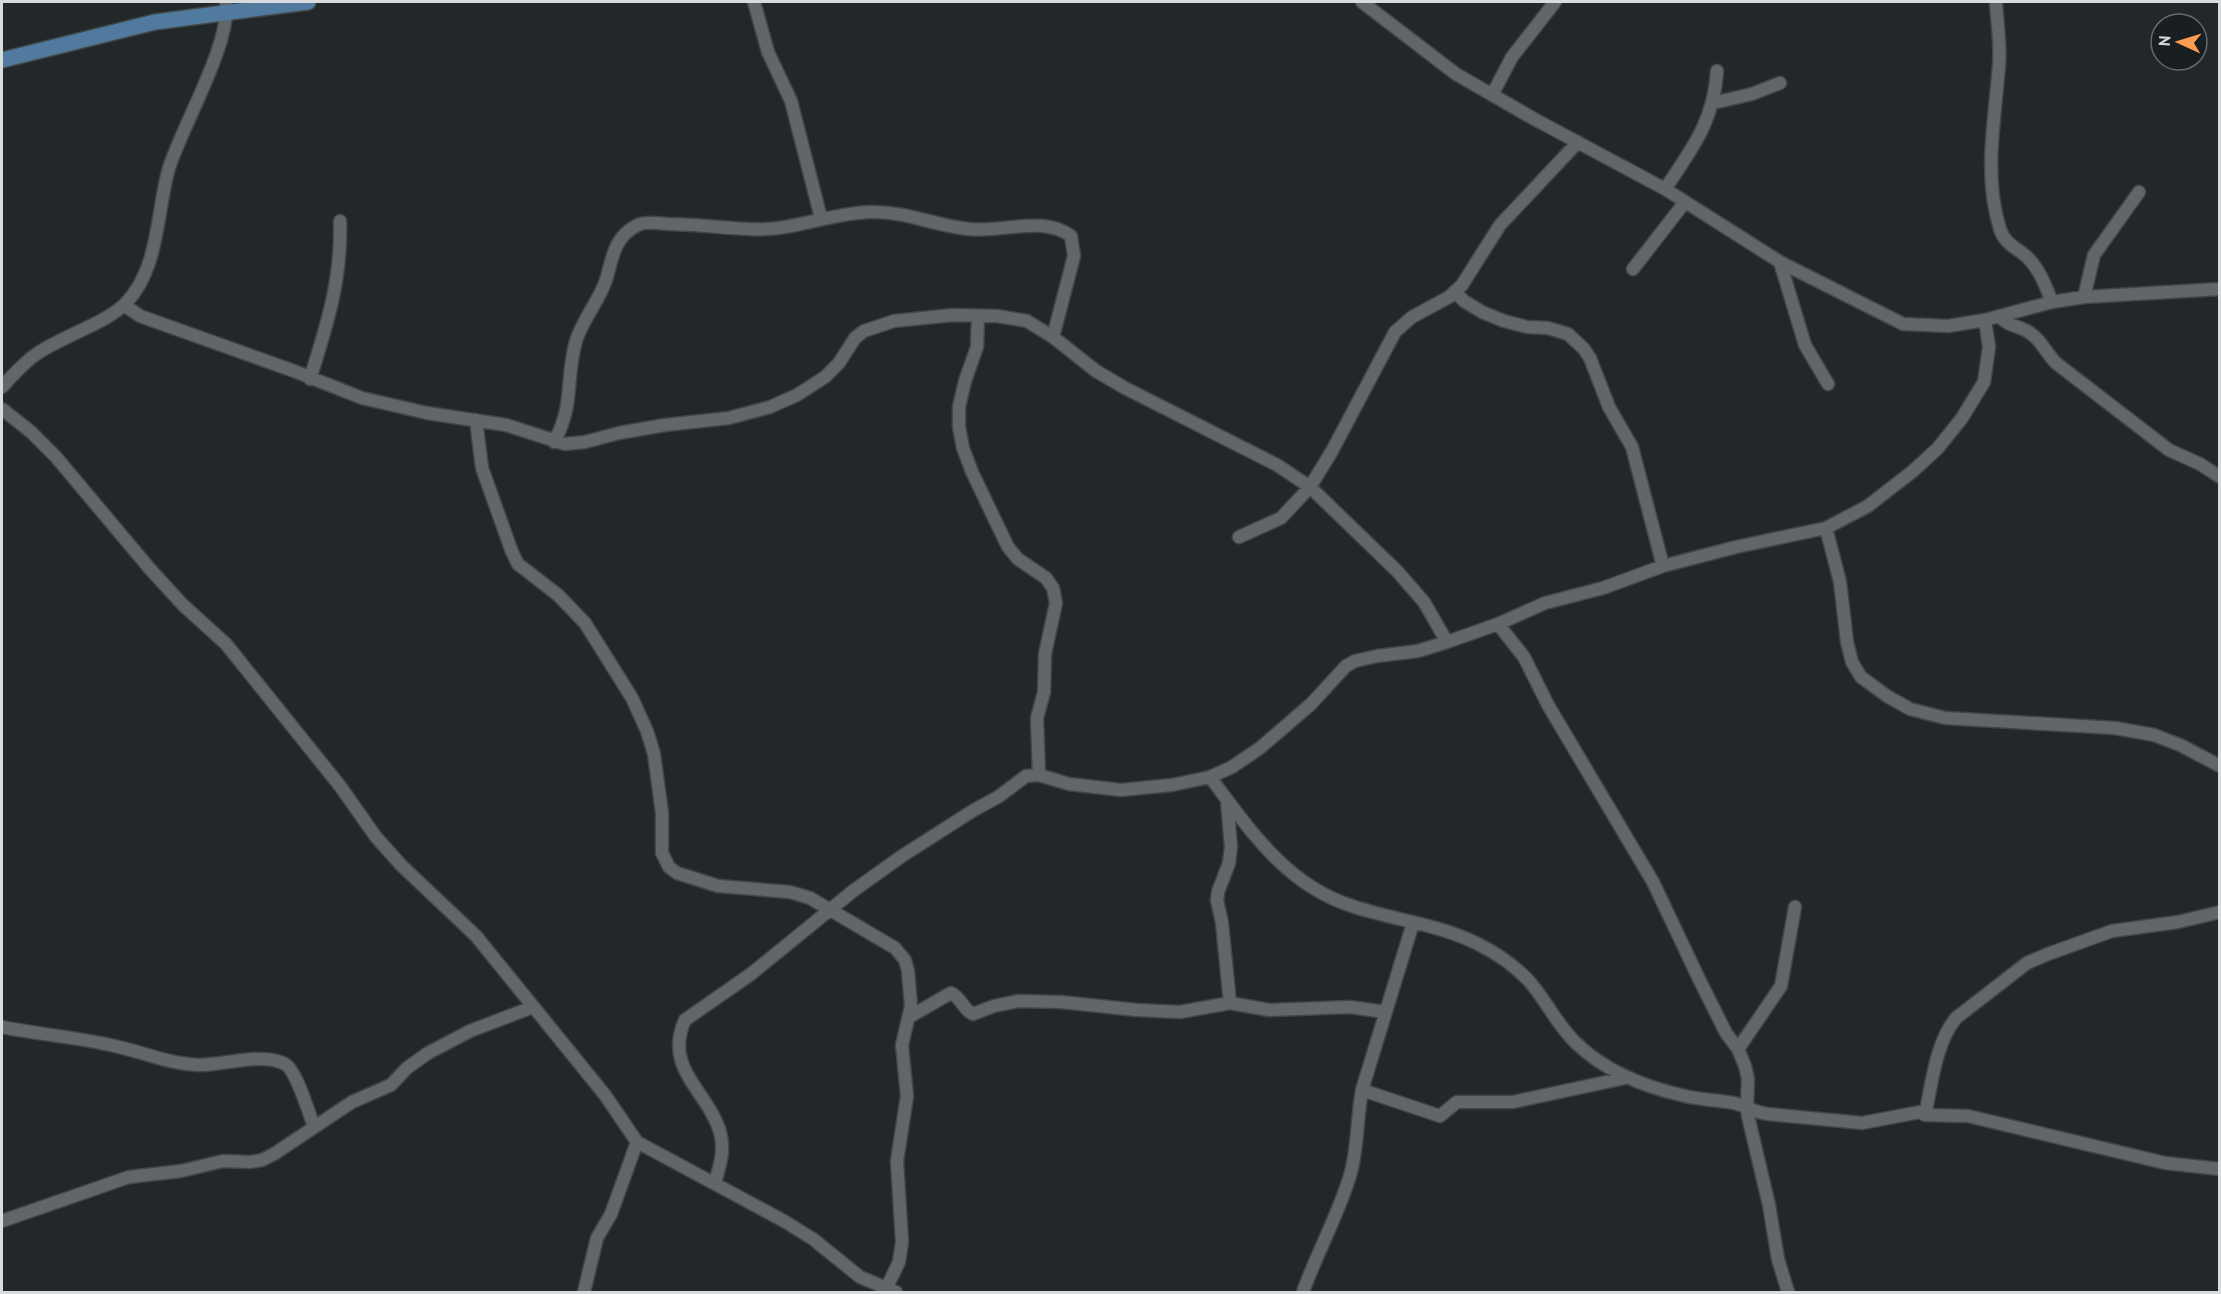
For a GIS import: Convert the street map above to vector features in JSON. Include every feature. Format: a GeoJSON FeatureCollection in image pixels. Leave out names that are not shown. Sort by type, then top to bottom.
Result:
{"type":"FeatureCollection","features":[{"type":"Feature","properties":{"kind":"main road"},"geometry":{"type":"LineString","coordinates":[[2,60],[155,22],[227,7],[308,2]]}},
{"type":"Feature","properties":{"kind":"street"},"geometry":{"type":"LineString","coordinates":[[754,2],[768,52],[791,101],[821,218]]}},
{"type":"Feature","properties":{"kind":"street"},"geometry":{"type":"LineString","coordinates":[[1362,2],[1456,74],[1665,189],[1780,262],[1903,324],[1948,326],[2084,297],[2220,289]]}},
{"type":"Feature","properties":{"kind":"street"},"geometry":{"type":"LineString","coordinates":[[1492,95],[1512,57],[1556,2]]}},
{"type":"Feature","properties":{"kind":"street"},"geometry":{"type":"LineString","coordinates":[[1996,2],[1999,54],[1990,171],[1994,202],[2001,231],[2008,243],[2029,258],[2043,280],[2052,302]]}},
{"type":"Feature","properties":{"kind":"street"},"geometry":{"type":"LineString","coordinates":[[2,387],[22,365],[39,352],[124,305],[140,285],[150,262],[169,168],[218,47],[227,7]]}},
{"type":"Feature","properties":{"kind":"street"},"geometry":{"type":"LineString","coordinates":[[1665,189],[1701,133],[1713,103],[1717,71]]}},
{"type":"Feature","properties":{"kind":"street"},"geometry":{"type":"LineString","coordinates":[[1713,103],[1752,94],[1780,83]]}},
{"type":"Feature","properties":{"kind":"street"},"geometry":{"type":"LineString","coordinates":[[1239,537],[1281,518],[1310,488],[1395,332],[1412,317],[1455,292],[1472,271],[1500,225],[1578,142]]}},
{"type":"Feature","properties":{"kind":"street"},"geometry":{"type":"LineString","coordinates":[[2084,297],[2094,255],[2139,192]]}},
{"type":"Feature","properties":{"kind":"street"},"geometry":{"type":"LineString","coordinates":[[1633,269],[1685,202]]}},
{"type":"Feature","properties":{"kind":"street"},"geometry":{"type":"LineString","coordinates":[[554,442],[563,427],[568,411],[571,363],[577,338],[605,282],[617,246],[627,231],[641,224],[767,230],[786,228],[821,218],[872,212],[898,214],[969,229],[991,230],[1033,225],[1063,230],[1071,236],[1074,256],[1053,337]]}},
{"type":"Feature","properties":{"kind":"street"},"geometry":{"type":"LineString","coordinates":[[310,379],[332,304],[339,270],[340,221]]}},
{"type":"Feature","properties":{"kind":"street"},"geometry":{"type":"LineString","coordinates":[[1780,262],[1805,345],[1828,384]]}},
{"type":"Feature","properties":{"kind":"street"},"geometry":{"type":"LineString","coordinates":[[1455,292],[1464,301],[1482,312],[1527,327],[1548,328],[1568,334],[1584,349],[1590,358],[1609,407],[1632,447],[1663,566]]}},
{"type":"Feature","properties":{"kind":"street"},"geometry":{"type":"LineString","coordinates":[[124,305],[140,316],[362,398],[427,413],[506,425],[565,444],[585,442],[664,425],[729,418],[770,407],[796,395],[825,377],[839,363],[855,338],[864,331],[894,321],[926,316],[997,316],[1027,321],[1053,337],[1096,371],[1125,388],[1259,455],[1310,488],[1397,571],[1424,602],[1447,642]]}},
{"type":"Feature","properties":{"kind":"street"},"geometry":{"type":"LineString","coordinates":[[978,316],[977,347],[959,407],[959,427],[963,448],[1008,547],[1018,559],[1046,578],[1053,588],[1056,603],[1045,654],[1044,692],[1037,718],[1039,775]]}},
{"type":"Feature","properties":{"kind":"street"},"geometry":{"type":"LineString","coordinates":[[1999,316],[2012,327],[2026,330],[2043,345],[2056,363],[2169,450],[2200,464],[2220,477]]}},
{"type":"Feature","properties":{"kind":"street"},"geometry":{"type":"LineString","coordinates":[[715,1182],[723,1151],[721,1133],[714,1117],[686,1075],[679,1049],[680,1032],[686,1020],[751,974],[830,909],[902,856],[998,797],[1026,776],[1039,775],[1069,784],[1121,790],[1172,785],[1210,777],[1232,767],[1260,748],[1311,704],[1346,666],[1364,659],[1418,651],[1447,642],[1498,624],[1545,603],[1603,588],[1663,566],[1736,547],[1826,528],[1868,506],[1913,471],[1938,448],[1962,418],[1984,382],[1989,347],[1984,320]]}},
{"type":"Feature","properties":{"kind":"street"},"geometry":{"type":"LineString","coordinates":[[2,409],[31,432],[56,458],[150,569],[226,644],[340,786],[376,837],[409,873],[476,936],[605,1095],[637,1142],[715,1182],[803,1233],[860,1277],[891,1291],[902,1242],[897,1161],[907,1096],[902,1046],[911,1006],[908,971],[904,960],[895,948],[810,898],[790,891],[718,886],[677,873],[663,860],[658,783],[654,754],[647,731],[632,698],[585,623],[558,595],[518,564],[482,468],[476,420]]}},
{"type":"Feature","properties":{"kind":"street"},"geometry":{"type":"LineString","coordinates":[[1826,528],[1840,582],[1852,662],[1861,677],[1887,696],[1910,709],[1945,718],[2115,728],[2154,735],[2218,763]]}},
{"type":"Feature","properties":{"kind":"street"},"geometry":{"type":"LineString","coordinates":[[1498,624],[1524,657],[1548,705],[1653,882],[1726,1033],[1738,1049],[1748,1079],[1747,1107],[1769,1205],[1778,1259],[1788,1293]]}},
{"type":"Feature","properties":{"kind":"street"},"geometry":{"type":"LineString","coordinates":[[1210,777],[1258,839],[1288,872],[1315,891],[1350,906],[1443,930],[1478,944],[1510,964],[1529,982],[1575,1042],[1600,1064],[1625,1078],[1686,1097],[1736,1103],[1768,1114],[1862,1123],[1920,1112],[1925,1115],[1968,1116],[2165,1163],[2220,1169]]}},
{"type":"Feature","properties":{"kind":"street"},"geometry":{"type":"LineString","coordinates":[[1227,798],[1231,847],[1229,863],[1217,900],[1222,923],[1230,1003]]}},
{"type":"Feature","properties":{"kind":"street"},"geometry":{"type":"LineString","coordinates":[[1738,1049],[1781,986],[1795,907]]}},
{"type":"Feature","properties":{"kind":"street"},"geometry":{"type":"LineString","coordinates":[[1925,1115],[1940,1049],[1949,1027],[1956,1018],[2027,963],[2112,931],[2178,922],[2220,912]]}},
{"type":"Feature","properties":{"kind":"street"},"geometry":{"type":"LineString","coordinates":[[1303,1293],[1349,1178],[1355,1151],[1362,1090],[1413,922]]}},
{"type":"Feature","properties":{"kind":"street"},"geometry":{"type":"LineString","coordinates":[[909,1017],[951,993],[958,996],[968,1012],[973,1014],[994,1006],[1018,1001],[1061,1002],[1180,1012],[1230,1003],[1269,1010],[1350,1007],[1385,1012]]}},
{"type":"Feature","properties":{"kind":"street"},"geometry":{"type":"LineString","coordinates":[[2,1221],[129,1177],[181,1171],[223,1161],[250,1162],[274,1155],[351,1102],[391,1085],[407,1068],[428,1053],[470,1031],[533,1007]]}},
{"type":"Feature","properties":{"kind":"street"},"geometry":{"type":"LineString","coordinates":[[2,1027],[110,1045],[168,1062],[200,1065],[272,1060],[286,1064],[293,1072],[314,1126]]}},
{"type":"Feature","properties":{"kind":"street"},"geometry":{"type":"LineString","coordinates":[[1362,1090],[1440,1116],[1456,1102],[1513,1102],[1625,1078]]}},
{"type":"Feature","properties":{"kind":"street"},"geometry":{"type":"LineString","coordinates":[[584,1293],[597,1238],[611,1214],[637,1142]]}},
{"type":"Feature","properties":{"kind":"street"},"geometry":{"type":"LineString","coordinates":[[860,1277],[869,1293]]}}]}
